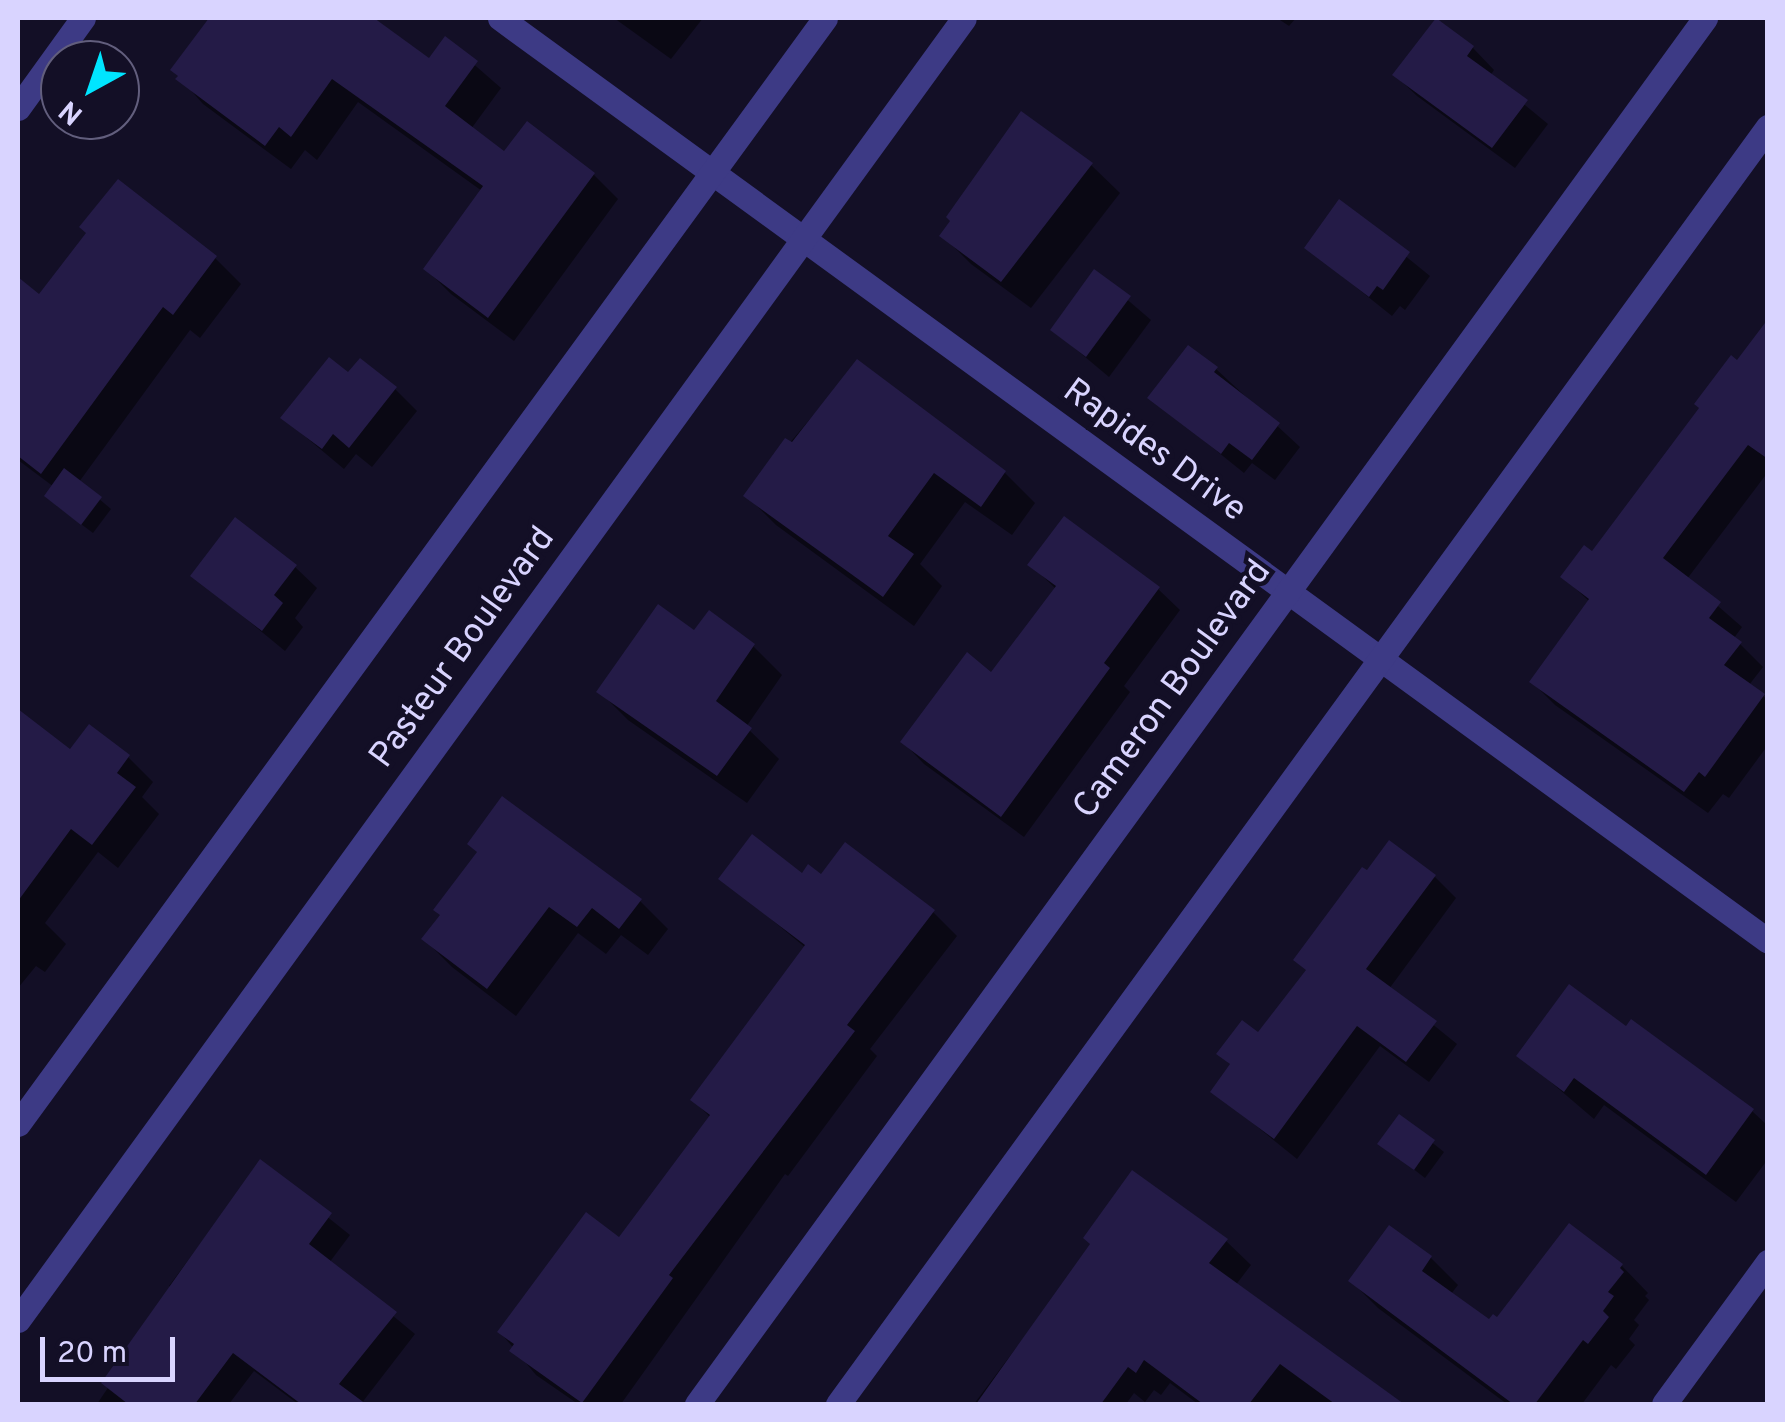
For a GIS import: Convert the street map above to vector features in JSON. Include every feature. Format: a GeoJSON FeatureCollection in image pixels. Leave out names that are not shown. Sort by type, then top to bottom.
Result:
{"type":"FeatureCollection","features":[{"type":"Feature","properties":{"kind":"street"},"geometry":{"type":"LineString","coordinates":[[18,108],[84,18]]}},
{"type":"Feature","properties":{"kind":"street","name":"Rapides Drive"},"geometry":{"type":"LineString","coordinates":[[500,18],[1768,941]]}},
{"type":"Feature","properties":{"kind":"street"},"geometry":{"type":"LineString","coordinates":[[18,1124],[824,18]]}},
{"type":"Feature","properties":{"kind":"street","name":"Pasteur Boulevard"},"geometry":{"type":"LineString","coordinates":[[18,1320],[964,18]]}},
{"type":"Feature","properties":{"kind":"street","name":"Cameron Boulevard"},"geometry":{"type":"LineString","coordinates":[[697,1404],[1705,18]]}},
{"type":"Feature","properties":{"kind":"street"},"geometry":{"type":"LineString","coordinates":[[838,1404],[1768,127]]}},
{"type":"Feature","properties":{"kind":"street"},"geometry":{"type":"LineString","coordinates":[[1664,1404],[1768,1262]]}},
{"type":"Feature","properties":{"kind":"building"},"geometry":{"type":"Polygon","coordinates":[[[209,18],[374,18],[429,58],[445,36],[478,61],[445,106],[504,151],[527,121],[595,173],[488,318],[423,269],[483,186],[332,79],[291,137],[279,127],[265,146],[175,79],[178,76],[170,70],[209,18]]]}},
{"type":"Feature","properties":{"kind":"building"},"geometry":{"type":"Polygon","coordinates":[[[1436,18],[1474,46],[1467,56],[1528,100],[1492,148],[1392,75],[1436,18]]]}},
{"type":"Feature","properties":{"kind":"building"},"geometry":{"type":"Polygon","coordinates":[[[1021,111],[1093,163],[1001,282],[939,236],[950,221],[946,217],[1021,111]]]}},
{"type":"Feature","properties":{"kind":"building"},"geometry":{"type":"Polygon","coordinates":[[[118,179],[217,256],[173,315],[163,307],[41,474],[18,456],[18,277],[39,294],[86,233],[79,227],[118,179]]]}},
{"type":"Feature","properties":{"kind":"building"},"geometry":{"type":"Polygon","coordinates":[[[1339,199],[1410,252],[1383,290],[1377,286],[1369,297],[1304,248],[1339,199]]]}},
{"type":"Feature","properties":{"kind":"building"},"geometry":{"type":"Polygon","coordinates":[[[1094,269],[1131,296],[1086,357],[1050,330],[1094,269]]]}},
{"type":"Feature","properties":{"kind":"building"},"geometry":{"type":"Polygon","coordinates":[[[1768,319],[1768,459],[1748,445],[1663,558],[1721,602],[1709,618],[1742,642],[1724,665],[1765,694],[1705,777],[1699,772],[1684,792],[1529,682],[1589,599],[1560,577],[1584,545],[1592,551],[1699,408],[1694,404],[1731,355],[1737,360],[1768,319]]]}},
{"type":"Feature","properties":{"kind":"building"},"geometry":{"type":"Polygon","coordinates":[[[1188,345],[1218,367],[1214,372],[1280,423],[1252,460],[1229,443],[1221,454],[1147,398],[1188,345]]]}},
{"type":"Feature","properties":{"kind":"building"},"geometry":{"type":"Polygon","coordinates":[[[329,357],[348,372],[360,358],[397,387],[349,448],[333,434],[322,449],[280,418],[329,357]]]}},
{"type":"Feature","properties":{"kind":"building"},"geometry":{"type":"Polygon","coordinates":[[[857,359],[1006,471],[981,507],[934,473],[888,536],[914,554],[883,597],[743,496],[785,438],[792,442],[857,359]]]}},
{"type":"Feature","properties":{"kind":"building"},"geometry":{"type":"Polygon","coordinates":[[[64,468],[102,497],[81,525],[44,496],[64,468]]]}},
{"type":"Feature","properties":{"kind":"building"},"geometry":{"type":"Polygon","coordinates":[[[1064,516],[1160,587],[1104,663],[1110,668],[1001,817],[900,742],[967,652],[991,672],[1056,586],[1027,565],[1064,516]]]}},
{"type":"Feature","properties":{"kind":"building"},"geometry":{"type":"Polygon","coordinates":[[[235,517],[297,565],[274,595],[283,603],[262,631],[190,576],[235,517]]]}},
{"type":"Feature","properties":{"kind":"building"},"geometry":{"type":"Polygon","coordinates":[[[658,604],[694,630],[709,610],[755,644],[716,701],[752,728],[717,776],[596,692],[658,604]]]}},
{"type":"Feature","properties":{"kind":"building"},"geometry":{"type":"Polygon","coordinates":[[[18,709],[70,749],[89,724],[130,755],[117,773],[136,787],[92,845],[71,829],[18,901],[18,709]]]}},
{"type":"Feature","properties":{"kind":"building"},"geometry":{"type":"Polygon","coordinates":[[[502,796],[642,899],[619,929],[592,908],[577,927],[549,907],[487,989],[421,939],[440,915],[433,910],[477,852],[467,844],[502,796]]]}},
{"type":"Feature","properties":{"kind":"building"},"geometry":{"type":"Polygon","coordinates":[[[752,834],[802,873],[808,864],[821,874],[845,842],[935,910],[847,1025],[855,1031],[669,1275],[673,1278],[582,1403],[509,1351],[514,1344],[497,1332],[586,1212],[619,1237],[710,1115],[690,1100],[805,945],[718,879],[752,834]]]}},
{"type":"Feature","properties":{"kind":"building"},"geometry":{"type":"Polygon","coordinates":[[[1389,840],[1436,875],[1366,969],[1437,1021],[1406,1062],[1357,1026],[1274,1139],[1210,1092],[1230,1064],[1216,1054],[1242,1020],[1258,1032],[1306,970],[1293,960],[1362,867],[1367,870],[1389,840]]]}},
{"type":"Feature","properties":{"kind":"building"},"geometry":{"type":"Polygon","coordinates":[[[1569,984],[1626,1026],[1631,1019],[1754,1109],[1706,1175],[1574,1078],[1564,1092],[1516,1056],[1569,984]]]}},
{"type":"Feature","properties":{"kind":"building"},"geometry":{"type":"Polygon","coordinates":[[[1399,1114],[1435,1140],[1414,1170],[1377,1144],[1399,1114]]]}},
{"type":"Feature","properties":{"kind":"building"},"geometry":{"type":"Polygon","coordinates":[[[260,1159],[332,1213],[309,1244],[397,1312],[339,1384],[366,1404],[301,1404],[233,1353],[195,1404],[128,1404],[101,1383],[260,1159]]]}},
{"type":"Feature","properties":{"kind":"building"},"geometry":{"type":"Polygon","coordinates":[[[1132,1170],[1228,1239],[1209,1263],[1404,1404],[1335,1404],[1280,1364],[1249,1404],[1203,1404],[1144,1360],[1136,1373],[1128,1367],[1101,1404],[976,1404],[1090,1244],[1083,1238],[1132,1170]]]}},
{"type":"Feature","properties":{"kind":"building"},"geometry":{"type":"Polygon","coordinates":[[[1569,1223],[1623,1264],[1620,1268],[1624,1272],[1608,1292],[1614,1296],[1603,1311],[1609,1317],[1588,1344],[1583,1340],[1535,1404],[1513,1404],[1348,1281],[1389,1225],[1432,1256],[1422,1271],[1489,1319],[1493,1314],[1497,1317],[1569,1223]]]}}]}
